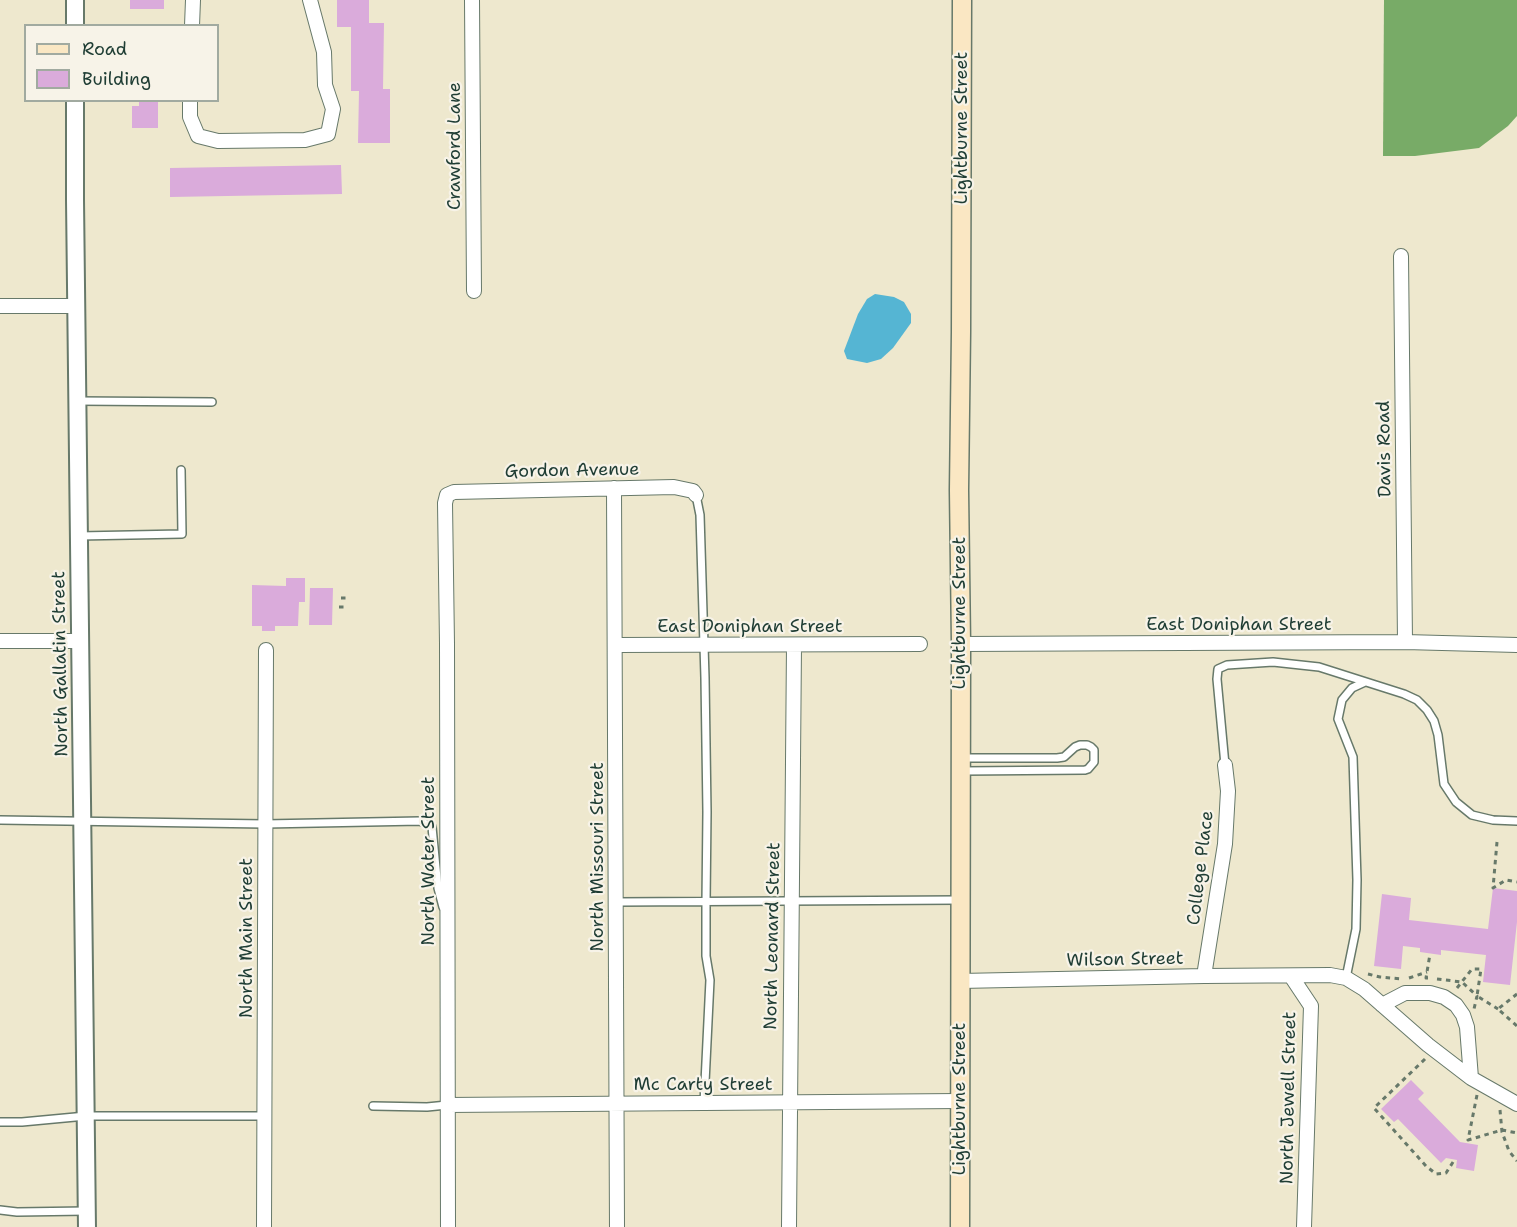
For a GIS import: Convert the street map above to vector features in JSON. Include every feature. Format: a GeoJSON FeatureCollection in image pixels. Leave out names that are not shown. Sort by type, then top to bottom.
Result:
{"type":"FeatureCollection","features":[{"type":"Feature","properties":{"kind":"main road","name":"Lightburne Street"},"geometry":{"type":"LineString","coordinates":[[960,1227],[959,490],[962,0]]}},
{"type":"Feature","properties":{"kind":"street"},"geometry":{"type":"LineString","coordinates":[[75,0],[75,24]]}},
{"type":"Feature","properties":{"kind":"street"},"geometry":{"type":"LineString","coordinates":[[192,24],[193,0]]}},
{"type":"Feature","properties":{"kind":"street"},"geometry":{"type":"LineString","coordinates":[[190,102],[190,117],[198,136],[219,141],[305,140],[328,134],[333,109],[325,85],[324,52],[310,0]]}},
{"type":"Feature","properties":{"kind":"street","name":"Crawford Lane"},"geometry":{"type":"LineString","coordinates":[[472,0],[474,291]]}},
{"type":"Feature","properties":{"kind":"street","name":"North Gallatin Street"},"geometry":{"type":"LineString","coordinates":[[75,102],[87,1219]]}},
{"type":"Feature","properties":{"kind":"street","name":"Davis Road"},"geometry":{"type":"LineString","coordinates":[[1401,256],[1405,642]]}},
{"type":"Feature","properties":{"kind":"street"},"geometry":{"type":"LineString","coordinates":[[0,306],[76,306]]}},
{"type":"Feature","properties":{"kind":"street","name":"Gordon Avenue"},"geometry":{"type":"LineString","coordinates":[[447,495],[454,492],[674,487],[693,491],[696,495]]}},
{"type":"Feature","properties":{"kind":"street","name":"North Missouri Street"},"geometry":{"type":"LineString","coordinates":[[614,488],[617,1227]]}},
{"type":"Feature","properties":{"kind":"street","name":"North Water Street"},"geometry":{"type":"LineString","coordinates":[[447,495],[445,503],[447,1227]]}},
{"type":"Feature","properties":{"kind":"street"},"geometry":{"type":"LineString","coordinates":[[0,641],[80,642]]}},
{"type":"Feature","properties":{"kind":"street","name":"East Doniphan Street"},"geometry":{"type":"LineString","coordinates":[[961,644],[1405,642],[1517,645]]}},
{"type":"Feature","properties":{"kind":"street","name":"East Doniphan Street"},"geometry":{"type":"LineString","coordinates":[[616,645],[920,644]]}},
{"type":"Feature","properties":{"kind":"street","name":"North Leonard Street"},"geometry":{"type":"LineString","coordinates":[[789,1227],[794,645]]}},
{"type":"Feature","properties":{"kind":"street","name":"North Main Street"},"geometry":{"type":"LineString","coordinates":[[264,1227],[266,650]]}},
{"type":"Feature","properties":{"kind":"street","name":"College Place"},"geometry":{"type":"LineString","coordinates":[[1204,976],[1225,844],[1228,791],[1225,765]]}},
{"type":"Feature","properties":{"kind":"street","name":"Wilson Street"},"geometry":{"type":"LineString","coordinates":[[960,981],[1330,975],[1346,978]]}},
{"type":"Feature","properties":{"kind":"street","name":"North Jewell Street"},"geometry":{"type":"LineString","coordinates":[[1291,976],[1311,1006],[1304,1227]]}},
{"type":"Feature","properties":{"kind":"street"},"geometry":{"type":"LineString","coordinates":[[1346,978],[1364,989],[1428,1045],[1471,1078],[1517,1104]]}},
{"type":"Feature","properties":{"kind":"street"},"geometry":{"type":"LineString","coordinates":[[1382,1005],[1405,993],[1430,993],[1456,1005],[1467,1027],[1471,1078]]}},
{"type":"Feature","properties":{"kind":"street","name":"Mc Carty Street"},"geometry":{"type":"LineString","coordinates":[[447,1105],[960,1101]]}},
{"type":"Feature","properties":{"kind":"lane"},"geometry":{"type":"LineString","coordinates":[[77,401],[212,402]]}},
{"type":"Feature","properties":{"kind":"lane"},"geometry":{"type":"LineString","coordinates":[[79,536],[182,534],[181,471]]}},
{"type":"Feature","properties":{"kind":"lane"},"geometry":{"type":"LineString","coordinates":[[696,495],[700,515],[705,678],[706,956],[710,980],[704,1103]]}},
{"type":"Feature","properties":{"kind":"lane"},"geometry":{"type":"LineString","coordinates":[[1225,765],[1218,669],[1227,665],[1273,662],[1319,667],[1417,700],[1434,722],[1438,735],[1444,784],[1456,802],[1472,815],[1493,820],[1517,821]]}},
{"type":"Feature","properties":{"kind":"lane"},"geometry":{"type":"LineString","coordinates":[[1346,978],[1356,929],[1357,869],[1353,757],[1338,719],[1342,700],[1352,688],[1365,682]]}},
{"type":"Feature","properties":{"kind":"lane"},"geometry":{"type":"LineString","coordinates":[[1080,745],[1091,747],[1095,756],[1092,765],[1085,770],[961,764],[1064,757],[1080,745]]}},
{"type":"Feature","properties":{"kind":"lane"},"geometry":{"type":"LineString","coordinates":[[0,820],[266,824],[420,821],[432,827],[438,888],[447,918]]}},
{"type":"Feature","properties":{"kind":"lane"},"geometry":{"type":"LineString","coordinates":[[616,902],[960,900]]}},
{"type":"Feature","properties":{"kind":"lane"},"geometry":{"type":"LineString","coordinates":[[373,1106],[447,1105]]}},
{"type":"Feature","properties":{"kind":"lane"},"geometry":{"type":"LineString","coordinates":[[0,1122],[86,1116],[264,1116]]}},
{"type":"Feature","properties":{"kind":"lane"},"geometry":{"type":"LineString","coordinates":[[0,1210],[87,1219]]}},
{"type":"Feature","properties":{"kind":"path"},"geometry":{"type":"LineString","coordinates":[[341,598],[347,598]]}},
{"type":"Feature","properties":{"kind":"path"},"geometry":{"type":"LineString","coordinates":[[339,607],[347,607]]}},
{"type":"Feature","properties":{"kind":"path"},"geometry":{"type":"LineString","coordinates":[[1497,842],[1493,888],[1506,880],[1517,882]]}},
{"type":"Feature","properties":{"kind":"path"},"geometry":{"type":"LineString","coordinates":[[1448,1000],[1472,969],[1481,969],[1477,996],[1498,1009],[1517,1026]]}},
{"type":"Feature","properties":{"kind":"path"},"geometry":{"type":"LineString","coordinates":[[1365,974],[1406,979],[1427,972]]}},
{"type":"Feature","properties":{"kind":"path"},"geometry":{"type":"LineString","coordinates":[[1498,1009],[1517,994]]}},
{"type":"Feature","properties":{"kind":"path"},"geometry":{"type":"LineString","coordinates":[[1425,1059],[1374,1108],[1426,1166],[1436,1174],[1446,1173],[1455,1159]]}},
{"type":"Feature","properties":{"kind":"path"},"geometry":{"type":"LineString","coordinates":[[1477,1094],[1467,1142],[1502,1130],[1517,1133]]}},
{"type":"Feature","properties":{"kind":"path"},"geometry":{"type":"LineString","coordinates":[[1498,1094],[1502,1130],[1509,1150],[1517,1161]]}},
{"type":"Feature","properties":{"kind":"green space"},"geometry":{"type":"Polygon","coordinates":[[[1384,0],[1517,0],[1517,116],[1508,126],[1479,148],[1415,156],[1383,156],[1384,0]]]}},
{"type":"Feature","properties":{"kind":"water"},"geometry":{"type":"Polygon","coordinates":[[[875,294],[894,297],[904,302],[911,314],[911,323],[893,348],[881,359],[867,363],[847,359],[844,351],[858,314],[867,299],[875,294]]]}},
{"type":"Feature","properties":{"kind":"building"},"geometry":{"type":"Polygon","coordinates":[[[130,0],[164,0],[164,9],[130,9],[130,0]]]}},
{"type":"Feature","properties":{"kind":"building"},"geometry":{"type":"Polygon","coordinates":[[[337,0],[369,0],[369,23],[384,23],[383,89],[390,89],[390,143],[358,143],[359,91],[351,91],[351,27],[337,27],[337,0]]]}},
{"type":"Feature","properties":{"kind":"building"},"geometry":{"type":"Polygon","coordinates":[[[139,102],[158,102],[158,128],[132,128],[132,106],[139,106],[139,102]]]}},
{"type":"Feature","properties":{"kind":"building"},"geometry":{"type":"Polygon","coordinates":[[[341,165],[342,194],[170,197],[170,168],[341,165]]]}},
{"type":"Feature","properties":{"kind":"building"},"geometry":{"type":"Polygon","coordinates":[[[286,578],[305,578],[305,602],[299,602],[298,626],[275,626],[275,631],[262,631],[262,626],[252,626],[252,585],[286,586],[286,578]]]}},
{"type":"Feature","properties":{"kind":"building"},"geometry":{"type":"Polygon","coordinates":[[[310,588],[333,588],[332,625],[309,625],[310,588]]]}},
{"type":"Feature","properties":{"kind":"building"},"geometry":{"type":"Polygon","coordinates":[[[1493,888],[1517,891],[1517,922],[1510,985],[1483,982],[1486,955],[1441,950],[1441,955],[1420,952],[1420,948],[1403,946],[1401,969],[1374,966],[1382,894],[1411,898],[1409,920],[1488,929],[1493,888]]]}},
{"type":"Feature","properties":{"kind":"building"},"geometry":{"type":"Polygon","coordinates":[[[1411,1080],[1424,1093],[1418,1099],[1460,1142],[1478,1145],[1474,1171],[1456,1168],[1457,1160],[1446,1158],[1441,1163],[1398,1119],[1394,1122],[1381,1109],[1411,1080]]]}}]}
